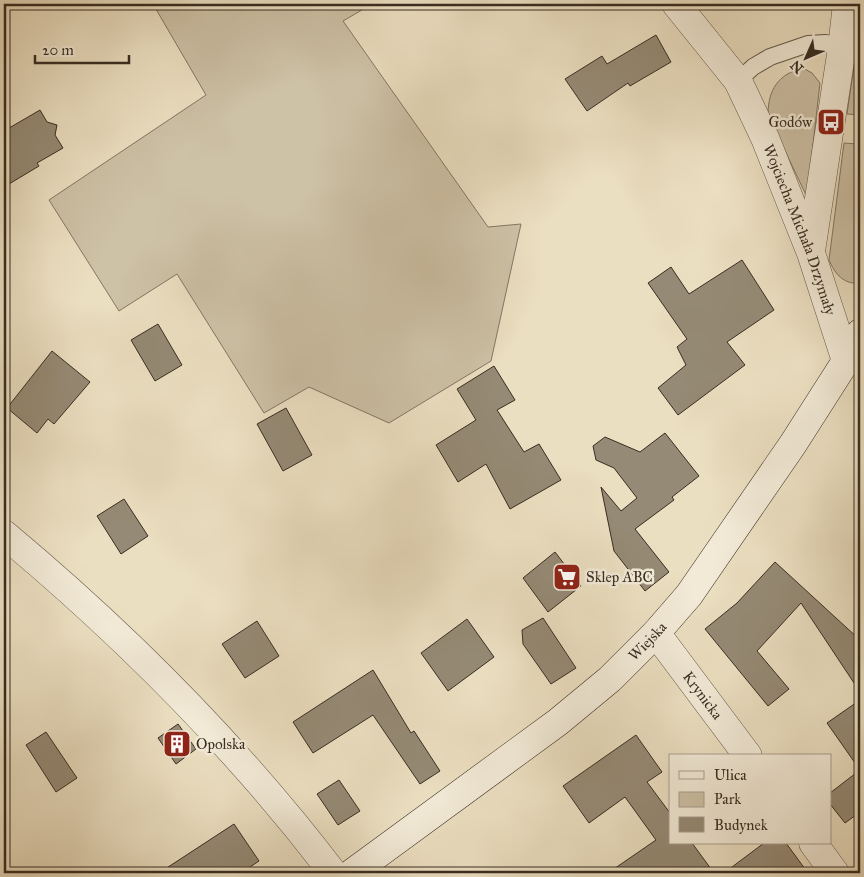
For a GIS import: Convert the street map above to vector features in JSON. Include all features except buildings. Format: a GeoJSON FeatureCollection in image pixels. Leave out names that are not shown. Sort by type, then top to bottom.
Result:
{"type":"FeatureCollection","features":[{"type":"Feature","properties":{"kind":"street","name":"Wojciecha Michała Drzymały"},"geometry":{"type":"LineString","coordinates":[[676,4],[738,81],[765,138],[811,253],[846,361]]}},
{"type":"Feature","properties":{"kind":"street"},"geometry":{"type":"LineString","coordinates":[[811,253],[847,4]]}},
{"type":"Feature","properties":{"kind":"street","name":"Wiejska"},"geometry":{"type":"LineString","coordinates":[[352,873],[558,722],[610,679],[656,633],[689,594],[765,485],[813,414],[846,361],[860,333]]}},
{"type":"Feature","properties":{"kind":"street"},"geometry":{"type":"LineString","coordinates":[[4,534],[139,654],[249,771],[333,873]]}},
{"type":"Feature","properties":{"kind":"street","name":"Krynicka"},"geometry":{"type":"LineString","coordinates":[[656,633],[747,754]]}},
{"type":"Feature","properties":{"kind":"street"},"geometry":{"type":"LineString","coordinates":[[814,844],[835,873]]}},
{"type":"Feature","properties":{"kind":"lane"},"geometry":{"type":"LineString","coordinates":[[738,81],[753,67],[770,57],[808,44],[826,43],[842,48]]}},
{"type":"Feature","properties":{"kind":"green space"},"geometry":{"type":"Polygon","coordinates":[[[153,4],[372,4],[343,21],[488,227],[521,224],[491,361],[389,423],[309,387],[264,413],[177,274],[119,311],[49,200],[206,95],[153,4]]]}},
{"type":"Feature","properties":{"kind":"green space"},"geometry":{"type":"Polygon","coordinates":[[[860,25],[860,115],[847,114],[860,25]]]}},
{"type":"Feature","properties":{"kind":"green space"},"geometry":{"type":"Polygon","coordinates":[[[803,68],[812,73],[820,83],[807,197],[768,115],[770,98],[776,84],[787,74],[803,68]]]}},
{"type":"Feature","properties":{"kind":"green space"},"geometry":{"type":"Polygon","coordinates":[[[860,119],[860,283],[854,283],[841,278],[829,260],[844,143],[857,144],[860,119]]]}},
{"type":"Feature","properties":{"kind":"place","name":"Godów"},"geometry":{"type":"Point","coordinates":[831,122]}},
{"type":"Feature","properties":{"kind":"place","name":"Sklep ABC"},"geometry":{"type":"Point","coordinates":[567,577]}},
{"type":"Feature","properties":{"kind":"place","name":"Opolska"},"geometry":{"type":"Point","coordinates":[177,744]}}]}
